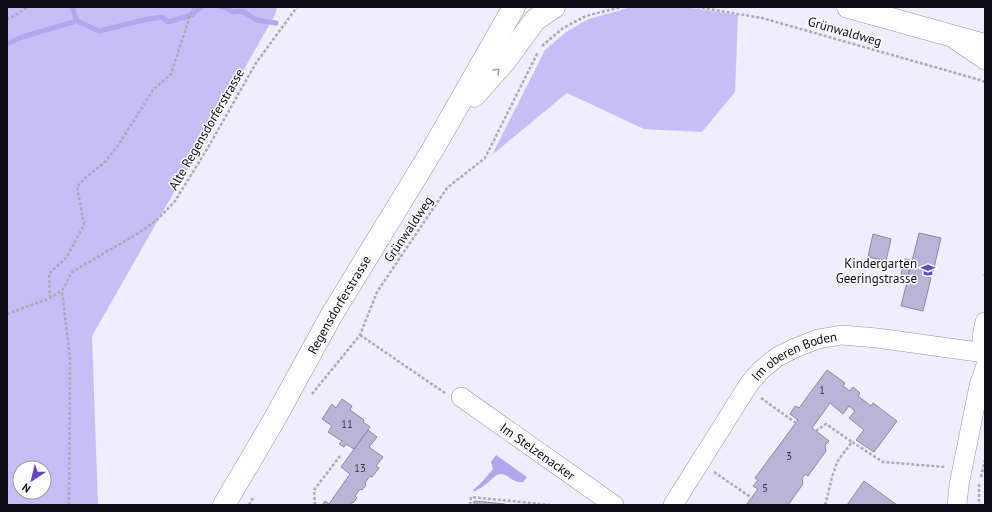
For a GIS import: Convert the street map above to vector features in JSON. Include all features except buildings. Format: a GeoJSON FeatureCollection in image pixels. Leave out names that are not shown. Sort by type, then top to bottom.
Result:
{"type":"FeatureCollection","features":[{"type":"Feature","properties":{"kind":"main road","name":"Regensdorferstrasse"},"geometry":{"type":"LineString","coordinates":[[224,505],[274,420],[331,316],[458,106],[514,7]]}},
{"type":"Feature","properties":{"kind":"main road","name":"Regensdorferstrasse"},"geometry":{"type":"LineString","coordinates":[[458,106],[473,96],[506,61],[535,20],[554,7]]}},
{"type":"Feature","properties":{"kind":"main road"},"geometry":{"type":"LineString","coordinates":[[848,7],[985,45]]}},
{"type":"Feature","properties":{"kind":"street"},"geometry":{"type":"LineString","coordinates":[[948,34],[985,60]]}},
{"type":"Feature","properties":{"kind":"street"},"geometry":{"type":"LineString","coordinates":[[985,322],[983,334],[983,347],[985,350]]}},
{"type":"Feature","properties":{"kind":"street","name":"Im oberen Boden"},"geometry":{"type":"LineString","coordinates":[[673,505],[742,395],[760,370],[794,348],[818,339],[842,335],[877,338],[985,353]]}},
{"type":"Feature","properties":{"kind":"street"},"geometry":{"type":"LineString","coordinates":[[957,505],[962,469],[979,386],[985,368]]}},
{"type":"Feature","properties":{"kind":"street","name":"Im Stelzenacker"},"geometry":{"type":"LineString","coordinates":[[461,397],[614,505]]}},
{"type":"Feature","properties":{"kind":"path"},"geometry":{"type":"LineString","coordinates":[[7,20],[28,7]]}},
{"type":"Feature","properties":{"kind":"path"},"geometry":{"type":"LineString","coordinates":[[50,298],[49,274],[66,258],[84,224],[77,187],[109,156],[119,144],[153,90],[171,74],[192,7]]}},
{"type":"Feature","properties":{"kind":"path","name":"Alte Regensdorferstrasse"},"geometry":{"type":"LineString","coordinates":[[62,291],[72,272],[137,234],[158,219],[175,201],[209,146],[256,63],[297,7]]}},
{"type":"Feature","properties":{"kind":"path","name":"Grünwaldweg"},"geometry":{"type":"LineString","coordinates":[[311,395],[360,335],[377,292],[448,188],[485,158],[540,48],[563,28],[586,16],[621,7]]}},
{"type":"Feature","properties":{"kind":"path","name":"Grünwaldweg"},"geometry":{"type":"LineString","coordinates":[[697,7],[762,18],[985,82]]}},
{"type":"Feature","properties":{"kind":"path"},"geometry":{"type":"LineString","coordinates":[[7,314],[50,298],[62,291],[70,358],[69,505]]}},
{"type":"Feature","properties":{"kind":"path"},"geometry":{"type":"LineString","coordinates":[[360,335],[448,395],[461,397]]}},
{"type":"Feature","properties":{"kind":"path"},"geometry":{"type":"LineString","coordinates":[[742,395],[756,394],[796,423]]}},
{"type":"Feature","properties":{"kind":"path"},"geometry":{"type":"LineString","coordinates":[[816,432],[826,424],[883,462],[962,469]]}},
{"type":"Feature","properties":{"kind":"path"},"geometry":{"type":"LineString","coordinates":[[825,505],[837,462],[852,442]]}},
{"type":"Feature","properties":{"kind":"path"},"geometry":{"type":"LineString","coordinates":[[315,505],[314,490],[340,456]]}},
{"type":"Feature","properties":{"kind":"path"},"geometry":{"type":"LineString","coordinates":[[980,505],[979,484],[985,460]]}},
{"type":"Feature","properties":{"kind":"path"},"geometry":{"type":"LineString","coordinates":[[697,466],[709,468],[752,498]]}},
{"type":"Feature","properties":{"kind":"path"},"geometry":{"type":"LineString","coordinates":[[249,505],[256,491]]}},
{"type":"Feature","properties":{"kind":"path"},"geometry":{"type":"LineString","coordinates":[[470,505],[471,498],[550,505]]}},
{"type":"Feature","properties":{"kind":"shaded area"},"geometry":{"type":"Polygon","coordinates":[[[7,7],[277,7],[275,15],[92,336],[98,505],[7,505],[7,7]]]}},
{"type":"Feature","properties":{"kind":"shaded area"},"geometry":{"type":"Polygon","coordinates":[[[631,7],[685,7],[738,15],[735,92],[702,132],[644,129],[567,93],[492,155],[545,50],[566,32],[589,19],[631,7]]]}},
{"type":"Feature","properties":{"kind":"shaded area"},"geometry":{"type":"Polygon","coordinates":[[[496,455],[527,477],[523,482],[520,482],[500,474],[495,476],[482,487],[473,491],[493,469],[491,462],[496,455]]]}},
{"type":"Feature","properties":{"kind":"waterway"},"geometry":{"type":"LineString","coordinates":[[72,7],[77,21],[99,31],[162,17],[168,22],[192,15],[202,7]]}},
{"type":"Feature","properties":{"kind":"waterway"},"geometry":{"type":"LineString","coordinates":[[221,7],[233,12],[242,11],[257,20],[276,23]]}},
{"type":"Feature","properties":{"kind":"waterway"},"geometry":{"type":"LineString","coordinates":[[7,44],[22,37],[77,21]]}},
{"type":"Feature","properties":{"kind":"place","name":"Kindergarten Geeringstrasse"},"geometry":{"type":"Point","coordinates":[928,270]}}]}
